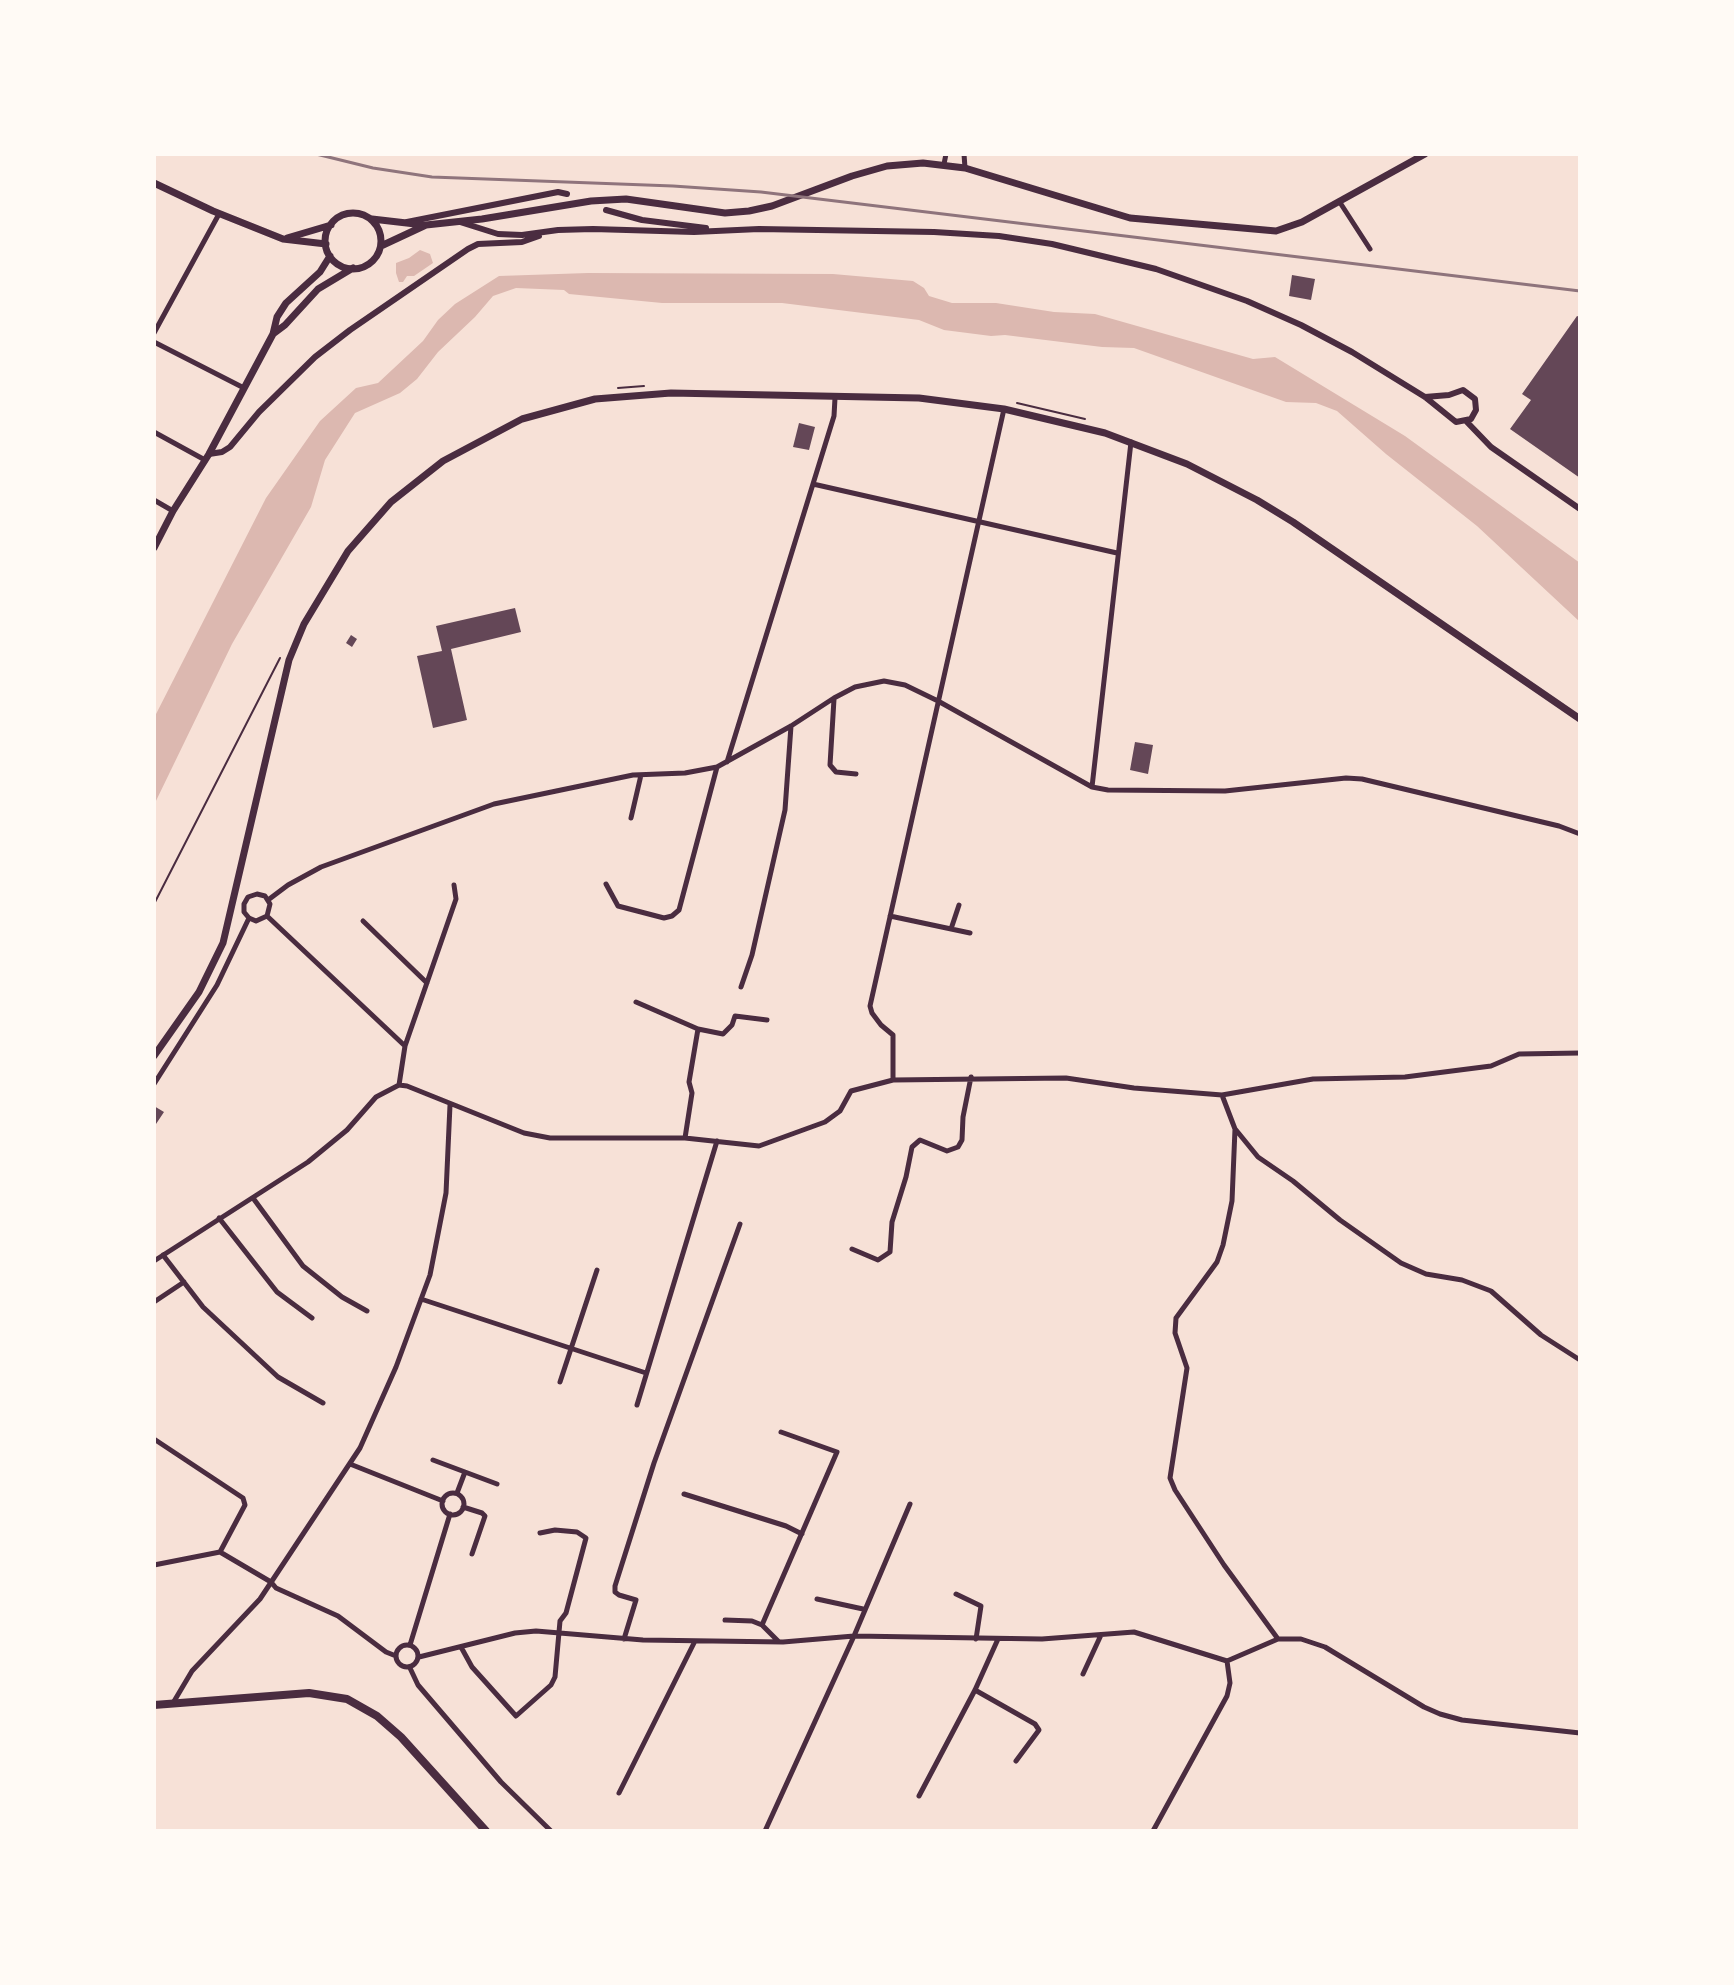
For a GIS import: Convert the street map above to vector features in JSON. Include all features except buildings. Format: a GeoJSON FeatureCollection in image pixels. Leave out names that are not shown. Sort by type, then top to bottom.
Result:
{"type":"FeatureCollection","features":[{"type":"Feature","properties":{"kind":"main road"},"geometry":{"type":"LineString","coordinates":[[283,239],[331,225],[345,214],[354,213],[371,219],[426,225],[602,200],[650,202],[725,213],[772,206],[887,166],[923,163],[965,168],[1130,218],[1276,231],[1290,228],[1425,154]]}},
{"type":"Feature","properties":{"kind":"main road"},"geometry":{"type":"LineString","coordinates":[[154,183],[219,214],[283,239],[326,244]]}},
{"type":"Feature","properties":{"kind":"main road"},"geometry":{"type":"LineString","coordinates":[[371,219],[379,231],[381,246]]}},
{"type":"Feature","properties":{"kind":"main road"},"geometry":{"type":"LineString","coordinates":[[331,225],[326,244],[330,256],[336,263],[353,268]]}},
{"type":"Feature","properties":{"kind":"main road"},"geometry":{"type":"LineString","coordinates":[[273,334],[318,289],[353,268],[368,264],[381,246],[426,225]]}},
{"type":"Feature","properties":{"kind":"main road"},"geometry":{"type":"LineString","coordinates":[[154,548],[273,334],[277,317],[286,303],[320,272],[330,256]]}},
{"type":"Feature","properties":{"kind":"main road"},"geometry":{"type":"LineString","coordinates":[[154,1056],[215,965],[231,917],[280,691],[296,641],[348,551],[364,530],[400,495],[443,461],[522,419],[595,399],[671,393],[919,398],[1039,416],[1132,441],[1187,464],[1293,522],[1580,719]]}},
{"type":"Feature","properties":{"kind":"main road"},"geometry":{"type":"LineString","coordinates":[[154,1705],[309,1693],[347,1699],[377,1716],[401,1737],[486,1831]]}},
{"type":"Feature","properties":{"kind":"street"},"geometry":{"type":"LineString","coordinates":[[944,164],[946,154]]}},
{"type":"Feature","properties":{"kind":"street"},"geometry":{"type":"LineString","coordinates":[[964,154],[965,168]]}},
{"type":"Feature","properties":{"kind":"street"},"geometry":{"type":"LineString","coordinates":[[407,222],[558,192],[567,194]]}},
{"type":"Feature","properties":{"kind":"street"},"geometry":{"type":"LineString","coordinates":[[1339,201],[1370,249]]}},
{"type":"Feature","properties":{"kind":"street"},"geometry":{"type":"LineString","coordinates":[[606,210],[642,220],[726,230]]}},
{"type":"Feature","properties":{"kind":"street"},"geometry":{"type":"LineString","coordinates":[[154,333],[219,214]]}},
{"type":"Feature","properties":{"kind":"street"},"geometry":{"type":"LineString","coordinates":[[459,222],[498,234],[546,233]]}},
{"type":"Feature","properties":{"kind":"street"},"geometry":{"type":"LineString","coordinates":[[154,432],[207,457],[222,452],[315,357],[468,249],[478,244],[522,242],[558,230],[593,229],[946,232],[999,236],[1080,249],[1156,269],[1247,301],[1340,346],[1425,397],[1452,420],[1466,421],[1474,415],[1475,399],[1463,390],[1425,397]]}},
{"type":"Feature","properties":{"kind":"street"},"geometry":{"type":"LineString","coordinates":[[154,342],[244,388]]}},
{"type":"Feature","properties":{"kind":"street"},"geometry":{"type":"LineString","coordinates":[[1445,413],[1449,395]]}},
{"type":"Feature","properties":{"kind":"street"},"geometry":{"type":"LineString","coordinates":[[726,763],[834,416],[835,398]]}},
{"type":"Feature","properties":{"kind":"street"},"geometry":{"type":"LineString","coordinates":[[893,1080],[893,1035],[881,1025],[870,1006],[1004,409]]}},
{"type":"Feature","properties":{"kind":"street"},"geometry":{"type":"LineString","coordinates":[[1466,421],[1491,447],[1580,509]]}},
{"type":"Feature","properties":{"kind":"street"},"geometry":{"type":"LineString","coordinates":[[1092,787],[1132,441]]}},
{"type":"Feature","properties":{"kind":"street"},"geometry":{"type":"LineString","coordinates":[[813,484],[1117,553]]}},
{"type":"Feature","properties":{"kind":"street"},"geometry":{"type":"LineString","coordinates":[[154,500],[173,511]]}},
{"type":"Feature","properties":{"kind":"street"},"geometry":{"type":"LineString","coordinates":[[268,900],[321,867],[494,804],[641,775],[685,773],[717,767],[855,687],[884,681],[905,685],[938,701],[1092,787],[1108,790],[1225,791],[1362,779],[1559,826],[1580,834]]}},
{"type":"Feature","properties":{"kind":"street"},"geometry":{"type":"LineString","coordinates":[[834,698],[830,765],[836,772],[856,774]]}},
{"type":"Feature","properties":{"kind":"street"},"geometry":{"type":"LineString","coordinates":[[741,987],[752,955],[785,810],[791,726]]}},
{"type":"Feature","properties":{"kind":"street"},"geometry":{"type":"LineString","coordinates":[[606,884],[618,906],[664,918],[679,910],[717,767]]}},
{"type":"Feature","properties":{"kind":"street"},"geometry":{"type":"LineString","coordinates":[[631,818],[641,775]]}},
{"type":"Feature","properties":{"kind":"street"},"geometry":{"type":"LineString","coordinates":[[399,1085],[405,1046],[456,899],[454,885]]}},
{"type":"Feature","properties":{"kind":"street"},"geometry":{"type":"LineString","coordinates":[[257,894],[268,900],[270,908],[267,916],[256,921],[249,918],[243,908],[248,897],[257,894]]}},
{"type":"Feature","properties":{"kind":"street"},"geometry":{"type":"LineString","coordinates":[[951,929],[959,905]]}},
{"type":"Feature","properties":{"kind":"street"},"geometry":{"type":"LineString","coordinates":[[267,916],[405,1046]]}},
{"type":"Feature","properties":{"kind":"street"},"geometry":{"type":"LineString","coordinates":[[890,916],[970,933]]}},
{"type":"Feature","properties":{"kind":"street"},"geometry":{"type":"LineString","coordinates":[[154,1084],[217,985],[249,918]]}},
{"type":"Feature","properties":{"kind":"street"},"geometry":{"type":"LineString","coordinates":[[363,921],[427,983]]}},
{"type":"Feature","properties":{"kind":"street"},"geometry":{"type":"LineString","coordinates":[[636,1002],[698,1029],[723,1034],[732,1025],[735,1016],[767,1020]]}},
{"type":"Feature","properties":{"kind":"street"},"geometry":{"type":"LineString","coordinates":[[685,1138],[692,1093],[689,1082],[698,1029]]}},
{"type":"Feature","properties":{"kind":"street"},"geometry":{"type":"LineString","coordinates":[[154,1261],[308,1162],[347,1130],[376,1097],[399,1085],[524,1133],[550,1138],[685,1138],[759,1146],[825,1122],[840,1111],[851,1091],[893,1080],[1066,1078],[1134,1088],[1222,1095],[1313,1079],[1405,1077],[1491,1066],[1519,1054],[1580,1053]]}},
{"type":"Feature","properties":{"kind":"street"},"geometry":{"type":"LineString","coordinates":[[852,1249],[878,1260],[890,1252],[892,1222],[912,1147],[920,1140],[947,1151],[958,1147],[962,1140],[971,1077]]}},
{"type":"Feature","properties":{"kind":"street"},"geometry":{"type":"LineString","coordinates":[[1222,1095],[1235,1129],[1258,1157],[1340,1220],[1401,1263],[1426,1274],[1462,1280],[1491,1291],[1541,1335],[1580,1360]]}},
{"type":"Feature","properties":{"kind":"street"},"geometry":{"type":"LineString","coordinates":[[173,1703],[192,1671],[260,1599],[350,1464],[396,1367],[430,1275],[446,1193],[450,1105]]}},
{"type":"Feature","properties":{"kind":"street"},"geometry":{"type":"LineString","coordinates":[[1235,1129],[1232,1201],[1223,1245],[1217,1262],[1176,1318],[1175,1333],[1187,1368],[1170,1478],[1224,1565],[1278,1639]]}},
{"type":"Feature","properties":{"kind":"street"},"geometry":{"type":"LineString","coordinates":[[637,1405],[717,1141]]}},
{"type":"Feature","properties":{"kind":"street"},"geometry":{"type":"LineString","coordinates":[[253,1198],[303,1266],[342,1297],[367,1311]]}},
{"type":"Feature","properties":{"kind":"street"},"geometry":{"type":"LineString","coordinates":[[219,1218],[277,1292],[312,1318]]}},
{"type":"Feature","properties":{"kind":"street"},"geometry":{"type":"LineString","coordinates":[[624,1639],[636,1600],[619,1595],[615,1592],[615,1586],[654,1463],[740,1224]]}},
{"type":"Feature","properties":{"kind":"street"},"geometry":{"type":"LineString","coordinates":[[163,1255],[203,1307],[278,1377],[323,1403]]}},
{"type":"Feature","properties":{"kind":"street"},"geometry":{"type":"LineString","coordinates":[[560,1382],[597,1270]]}},
{"type":"Feature","properties":{"kind":"street"},"geometry":{"type":"LineString","coordinates":[[154,1302],[184,1282]]}},
{"type":"Feature","properties":{"kind":"street"},"geometry":{"type":"LineString","coordinates":[[421,1299],[646,1373]]}},
{"type":"Feature","properties":{"kind":"street"},"geometry":{"type":"LineString","coordinates":[[762,1625],[837,1452],[781,1432]]}},
{"type":"Feature","properties":{"kind":"street"},"geometry":{"type":"LineString","coordinates":[[154,1439],[243,1498],[245,1505],[220,1552]]}},
{"type":"Feature","properties":{"kind":"street"},"geometry":{"type":"LineString","coordinates":[[433,1460],[497,1484]]}},
{"type":"Feature","properties":{"kind":"street"},"geometry":{"type":"LineString","coordinates":[[350,1464],[443,1501]]}},
{"type":"Feature","properties":{"kind":"street"},"geometry":{"type":"LineString","coordinates":[[457,1493],[465,1472]]}},
{"type":"Feature","properties":{"kind":"street"},"geometry":{"type":"LineString","coordinates":[[457,1493],[463,1497],[463,1507],[457,1514],[450,1514],[444,1509],[443,1501],[446,1496],[457,1493]]}},
{"type":"Feature","properties":{"kind":"street"},"geometry":{"type":"LineString","coordinates":[[684,1494],[786,1526],[802,1534]]}},
{"type":"Feature","properties":{"kind":"street"},"geometry":{"type":"LineString","coordinates":[[765,1831],[910,1504]]}},
{"type":"Feature","properties":{"kind":"street"},"geometry":{"type":"LineString","coordinates":[[463,1507],[485,1516],[472,1554]]}},
{"type":"Feature","properties":{"kind":"street"},"geometry":{"type":"LineString","coordinates":[[410,1645],[450,1514]]}},
{"type":"Feature","properties":{"kind":"street"},"geometry":{"type":"LineString","coordinates":[[461,1647],[472,1667],[516,1716],[551,1685],[555,1677],[560,1621],[566,1613],[586,1538],[577,1532],[555,1530],[540,1533]]}},
{"type":"Feature","properties":{"kind":"street"},"geometry":{"type":"LineString","coordinates":[[154,1565],[220,1552],[276,1588],[338,1616],[396,1656]]}},
{"type":"Feature","properties":{"kind":"street"},"geometry":{"type":"LineString","coordinates":[[956,1594],[981,1606],[976,1639]]}},
{"type":"Feature","properties":{"kind":"street"},"geometry":{"type":"LineString","coordinates":[[817,1599],[863,1609]]}},
{"type":"Feature","properties":{"kind":"street"},"geometry":{"type":"LineString","coordinates":[[725,1620],[752,1621],[762,1625],[778,1642]]}},
{"type":"Feature","properties":{"kind":"street"},"geometry":{"type":"LineString","coordinates":[[419,1657],[515,1633],[536,1631],[624,1639],[778,1642],[854,1636],[1042,1639],[1134,1632],[1227,1661],[1278,1639],[1312,1641],[1440,1714],[1462,1720],[1580,1733]]}},
{"type":"Feature","properties":{"kind":"street"},"geometry":{"type":"LineString","coordinates":[[1083,1674],[1101,1634]]}},
{"type":"Feature","properties":{"kind":"street"},"geometry":{"type":"LineString","coordinates":[[919,1796],[998,1639]]}},
{"type":"Feature","properties":{"kind":"street"},"geometry":{"type":"LineString","coordinates":[[619,1793],[695,1641]]}},
{"type":"Feature","properties":{"kind":"street"},"geometry":{"type":"LineString","coordinates":[[406,1667],[416,1664],[419,1657],[410,1645],[402,1646],[396,1656],[398,1662],[406,1667],[501,1782],[551,1831]]}},
{"type":"Feature","properties":{"kind":"street"},"geometry":{"type":"LineString","coordinates":[[1153,1831],[1227,1696],[1230,1683],[1227,1661]]}},
{"type":"Feature","properties":{"kind":"street"},"geometry":{"type":"LineString","coordinates":[[975,1690],[1035,1724],[1039,1730],[1016,1761]]}},
{"type":"Feature","properties":{"kind":"shaded area"},"geometry":{"type":"Polygon","coordinates":[[[420,250],[430,254],[433,263],[399,282],[396,263],[420,250]]]}},
{"type":"Feature","properties":{"kind":"shaded area"},"geometry":{"type":"Polygon","coordinates":[[[588,273],[833,274],[913,281],[924,288],[929,296],[952,303],[996,303],[1054,312],[1095,314],[1253,359],[1275,357],[1405,436],[1580,563],[1580,622],[1477,526],[1337,411],[1316,403],[1286,402],[1134,348],[944,330],[919,320],[782,303],[662,303],[569,294],[564,290],[516,288],[493,296],[438,352],[417,379],[400,393],[355,413],[325,460],[311,507],[232,644],[154,805],[154,718],[266,498],[320,421],[356,388],[378,383],[423,341],[455,304],[499,276],[588,273]]]}},
{"type":"Feature","properties":{"kind":"railway"},"geometry":{"type":"LineString","coordinates":[[316,154],[373,168],[432,177],[761,192],[1580,291]]}}]}
